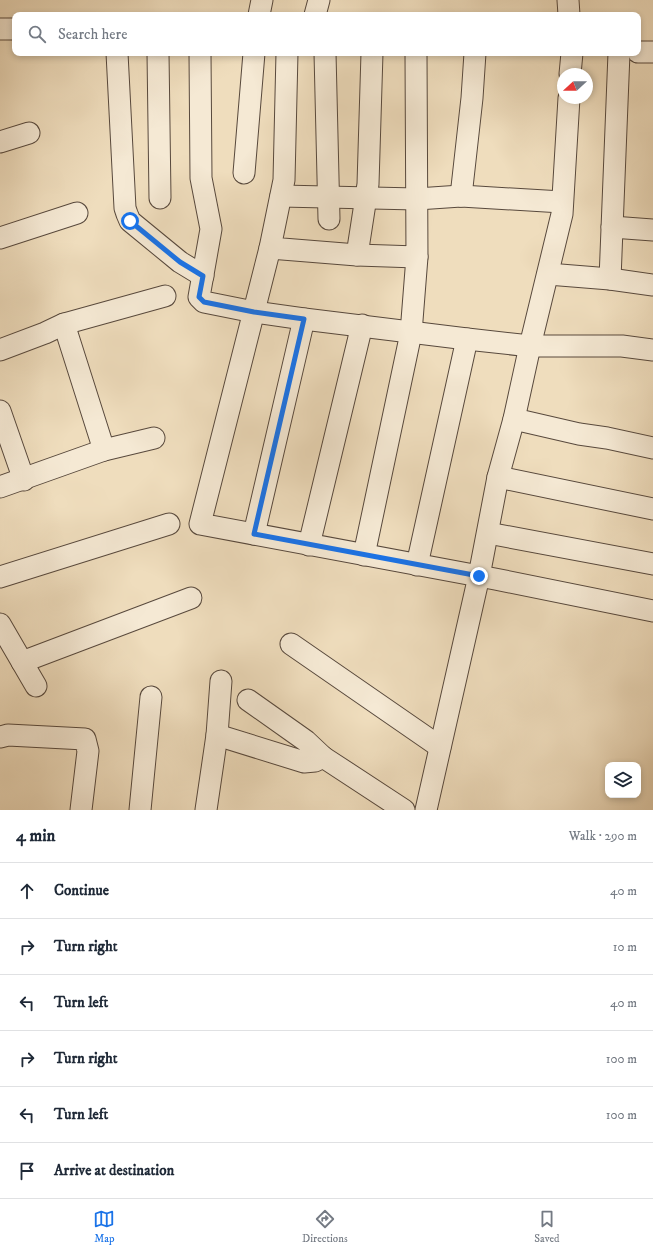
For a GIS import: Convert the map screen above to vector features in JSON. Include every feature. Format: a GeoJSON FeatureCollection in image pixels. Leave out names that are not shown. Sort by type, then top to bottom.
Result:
{"type":"FeatureCollection","features":[{"type":"Feature","properties":{"kind":"street"},"geometry":{"type":"LineString","coordinates":[[260,12],[262,0]]}},
{"type":"Feature","properties":{"kind":"street"},"geometry":{"type":"LineString","coordinates":[[316,12],[319,0]]}},
{"type":"Feature","properties":{"kind":"street"},"geometry":{"type":"LineString","coordinates":[[568,0],[569,12]]}},
{"type":"Feature","properties":{"kind":"street"},"geometry":{"type":"LineString","coordinates":[[0,29],[12,29]]}},
{"type":"Feature","properties":{"kind":"street"},"geometry":{"type":"LineString","coordinates":[[641,52],[653,52]]}},
{"type":"Feature","properties":{"kind":"street"},"geometry":{"type":"LineString","coordinates":[[117,56],[126,214],[130,221],[180,262],[203,276]]}},
{"type":"Feature","properties":{"kind":"street"},"geometry":{"type":"LineString","coordinates":[[158,56],[160,198]]}},
{"type":"Feature","properties":{"kind":"street"},"geometry":{"type":"LineString","coordinates":[[200,56],[201,178],[211,229],[199,297],[204,302],[254,312],[304,319],[362,325],[411,333],[530,346],[622,346],[653,350]]}},
{"type":"Feature","properties":{"kind":"street"},"geometry":{"type":"LineString","coordinates":[[244,172],[254,56]]}},
{"type":"Feature","properties":{"kind":"street"},"geometry":{"type":"LineString","coordinates":[[287,56],[284,180],[270,248],[200,524],[479,576],[653,611]]}},
{"type":"Feature","properties":{"kind":"street"},"geometry":{"type":"LineString","coordinates":[[325,56],[329,219]]}},
{"type":"Feature","properties":{"kind":"street"},"geometry":{"type":"LineString","coordinates":[[357,255],[368,184],[372,56]]}},
{"type":"Feature","properties":{"kind":"street"},"geometry":{"type":"LineString","coordinates":[[364,555],[411,333],[417,257],[416,56]]}},
{"type":"Feature","properties":{"kind":"street"},"geometry":{"type":"LineString","coordinates":[[461,196],[472,98],[475,56]]}},
{"type":"Feature","properties":{"kind":"street"},"geometry":{"type":"LineString","coordinates":[[571,68],[572,56]]}},
{"type":"Feature","properties":{"kind":"street"},"geometry":{"type":"LineString","coordinates":[[610,279],[619,56]]}},
{"type":"Feature","properties":{"kind":"street"},"geometry":{"type":"LineString","coordinates":[[426,810],[479,576],[498,477],[514,419],[562,214],[569,104]]}},
{"type":"Feature","properties":{"kind":"street"},"geometry":{"type":"LineString","coordinates":[[0,142],[29,133]]}},
{"type":"Feature","properties":{"kind":"street"},"geometry":{"type":"LineString","coordinates":[[281,196],[417,199],[461,196],[562,202]]}},
{"type":"Feature","properties":{"kind":"street"},"geometry":{"type":"LineString","coordinates":[[0,238],[77,213]]}},
{"type":"Feature","properties":{"kind":"street"},"geometry":{"type":"LineString","coordinates":[[612,227],[653,230]]}},
{"type":"Feature","properties":{"kind":"street"},"geometry":{"type":"LineString","coordinates":[[270,248],[357,255],[417,257]]}},
{"type":"Feature","properties":{"kind":"street"},"geometry":{"type":"LineString","coordinates":[[548,274],[610,279],[653,286]]}},
{"type":"Feature","properties":{"kind":"street"},"geometry":{"type":"LineString","coordinates":[[0,350],[64,324],[164,296]]}},
{"type":"Feature","properties":{"kind":"street"},"geometry":{"type":"LineString","coordinates":[[254,534],[304,319]]}},
{"type":"Feature","properties":{"kind":"street"},"geometry":{"type":"LineString","coordinates":[[64,324],[104,450]]}},
{"type":"Feature","properties":{"kind":"street"},"geometry":{"type":"LineString","coordinates":[[309,545],[362,325]]}},
{"type":"Feature","properties":{"kind":"street"},"geometry":{"type":"LineString","coordinates":[[417,565],[467,339]]}},
{"type":"Feature","properties":{"kind":"street"},"geometry":{"type":"LineString","coordinates":[[0,411],[24,480]]}},
{"type":"Feature","properties":{"kind":"street"},"geometry":{"type":"LineString","coordinates":[[514,419],[579,434],[607,438],[653,448]]}},
{"type":"Feature","properties":{"kind":"street"},"geometry":{"type":"LineString","coordinates":[[0,487],[24,480],[104,450],[154,438]]}},
{"type":"Feature","properties":{"kind":"street"},"geometry":{"type":"LineString","coordinates":[[498,477],[653,509]]}},
{"type":"Feature","properties":{"kind":"street"},"geometry":{"type":"LineString","coordinates":[[0,577],[168,524]]}},
{"type":"Feature","properties":{"kind":"street"},"geometry":{"type":"LineString","coordinates":[[488,533],[653,564]]}},
{"type":"Feature","properties":{"kind":"street"},"geometry":{"type":"LineString","coordinates":[[22,662],[191,598]]}},
{"type":"Feature","properties":{"kind":"street"},"geometry":{"type":"LineString","coordinates":[[0,624],[36,686]]}},
{"type":"Feature","properties":{"kind":"street"},"geometry":{"type":"LineString","coordinates":[[291,644],[440,747]]}},
{"type":"Feature","properties":{"kind":"street"},"geometry":{"type":"LineString","coordinates":[[206,810],[217,735],[221,681]]}},
{"type":"Feature","properties":{"kind":"street"},"geometry":{"type":"LineString","coordinates":[[140,810],[151,697]]}},
{"type":"Feature","properties":{"kind":"street"},"geometry":{"type":"LineString","coordinates":[[248,700],[306,741],[323,757],[404,810]]}},
{"type":"Feature","properties":{"kind":"street"},"geometry":{"type":"LineString","coordinates":[[0,737],[8,735],[85,739],[88,751],[81,810]]}},
{"type":"Feature","properties":{"kind":"street"},"geometry":{"type":"LineString","coordinates":[[217,735],[304,762],[315,761],[323,757]]}},
{"type":"Feature","properties":{"kind":"route"},"geometry":{"type":"LineString","coordinates":[[130,221],[180,262],[203,276],[199,297],[204,302],[254,312],[304,319],[254,534],[479,576]]}}]}
